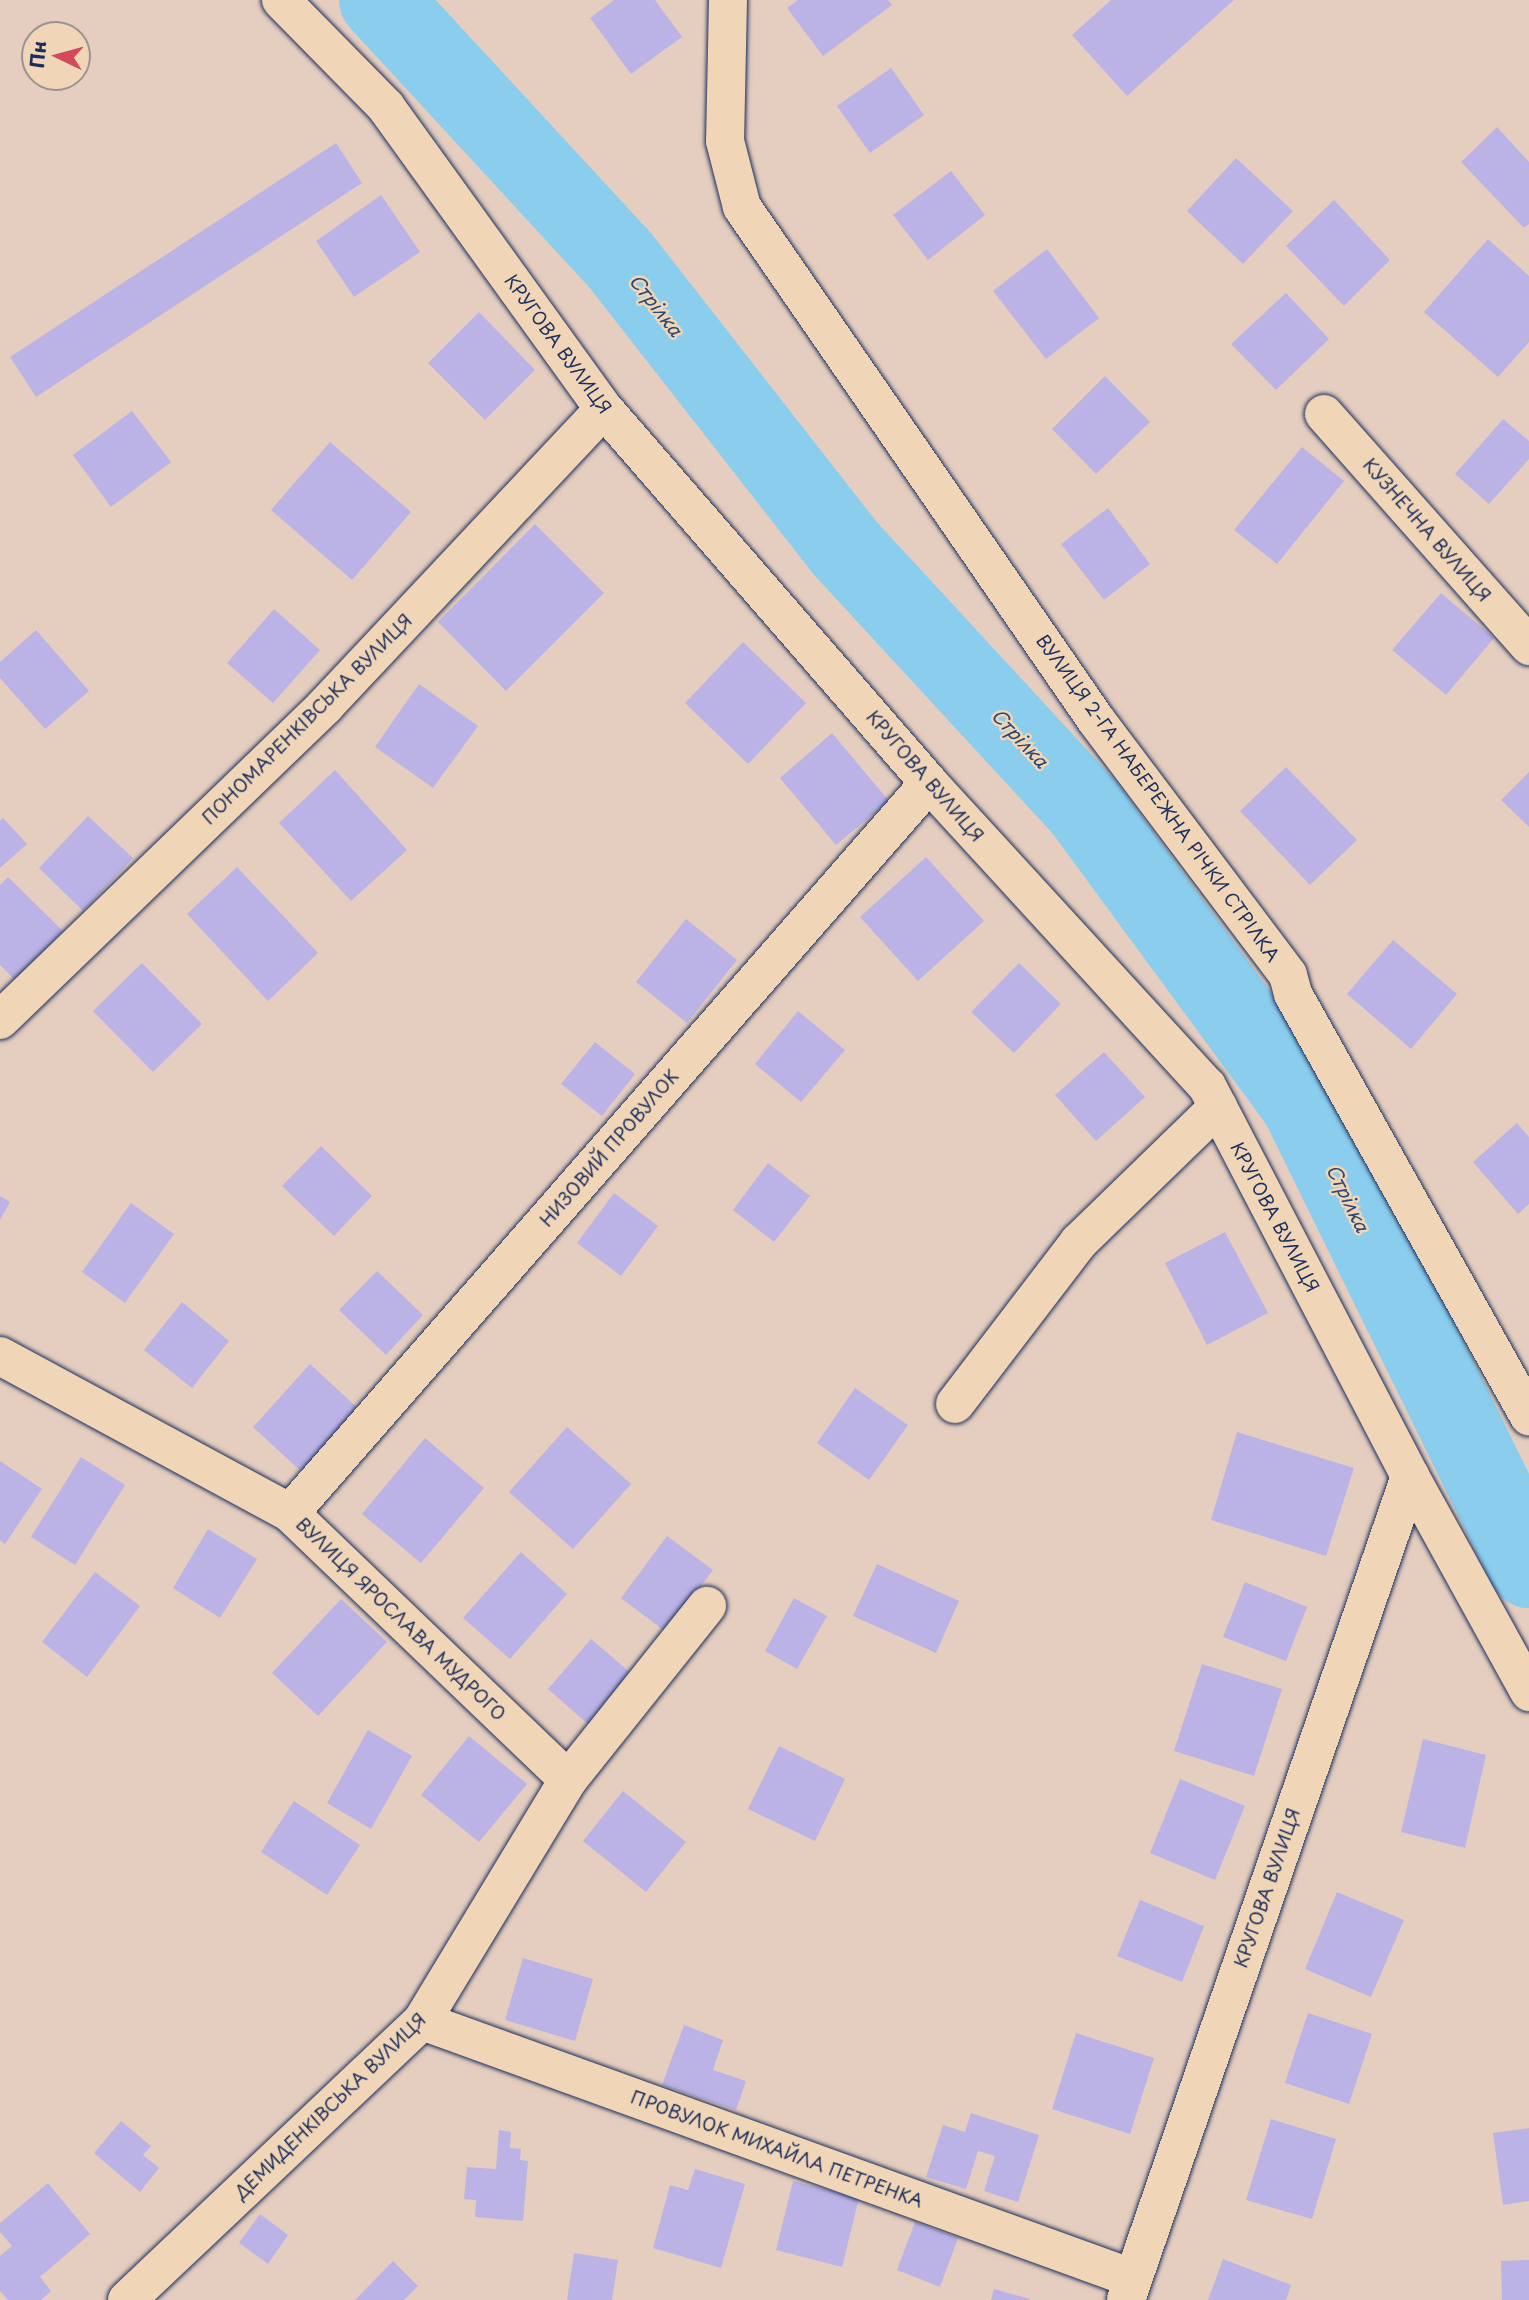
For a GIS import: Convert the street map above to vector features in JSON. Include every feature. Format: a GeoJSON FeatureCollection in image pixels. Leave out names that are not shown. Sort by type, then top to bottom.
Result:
{"type":"FeatureCollection","features":[{"type":"Feature","properties":{"kind":"street","name":"КРУГОВА ВУЛИЦЯ"},"geometry":{"type":"LineString","coordinates":[[281,0],[386,107],[604,409],[929,782],[1207,1086],[1410,1476],[1529,1692]]}},
{"type":"Feature","properties":{"kind":"street","name":"ВУЛИЦЯ 2-ГА НАБЕРЕЖНА РІЧКИ СТРІЛКА"},"geometry":{"type":"LineString","coordinates":[[728,0],[725,141],[742,207],[1096,720],[1288,975],[1293,994],[1529,1417]]}},
{"type":"Feature","properties":{"kind":"street","name":"ПОНОМАРЕНКІВСЬКА ВУЛИЦЯ"},"geometry":{"type":"LineString","coordinates":[[0,1020],[325,706],[604,409]]}},
{"type":"Feature","properties":{"kind":"street","name":"КУЗНЕЧНА ВУЛИЦЯ"},"geometry":{"type":"LineString","coordinates":[[1324,414],[1529,646]]}},
{"type":"Feature","properties":{"kind":"street","name":"НИЗОВИЙ ПРОВУЛОК"},"geometry":{"type":"LineString","coordinates":[[290,1513],[929,782]]}},
{"type":"Feature","properties":{"kind":"street"},"geometry":{"type":"LineString","coordinates":[[955,1404],[1079,1242],[1217,1107]]}},
{"type":"Feature","properties":{"kind":"street","name":"ВУЛИЦЯ ЯРОСЛАВА МУДРОГО"},"geometry":{"type":"LineString","coordinates":[[0,1356],[290,1513],[568,1780]]}},
{"type":"Feature","properties":{"kind":"street","name":"КРУГОВА ВУЛИЦЯ"},"geometry":{"type":"LineString","coordinates":[[1129,2289],[1410,1476]]}},
{"type":"Feature","properties":{"kind":"street","name":"ДЕМИДЕНКІВСЬКА ВУЛИЦЯ"},"geometry":{"type":"LineString","coordinates":[[127,2300],[422,2021],[568,1780],[707,1605]]}},
{"type":"Feature","properties":{"kind":"street","name":"ПРОВУЛОК МИХАЙЛА ПЕТРЕНКА"},"geometry":{"type":"LineString","coordinates":[[422,2021],[1129,2289]]}},
{"type":"Feature","properties":{"kind":"building"},"geometry":{"type":"Polygon","coordinates":[[[614,0],[655,0],[682,37],[631,74],[590,18],[614,0]]]}},
{"type":"Feature","properties":{"kind":"building"},"geometry":{"type":"Polygon","coordinates":[[[798,0],[888,0],[892,5],[823,56],[787,8],[798,0]]]}},
{"type":"Feature","properties":{"kind":"building"},"geometry":{"type":"Polygon","coordinates":[[[1111,0],[1234,0],[1127,96],[1072,35],[1111,0]]]}},
{"type":"Feature","properties":{"kind":"building"},"geometry":{"type":"Polygon","coordinates":[[[891,68],[924,115],[870,153],[837,106],[891,68]]]}},
{"type":"Feature","properties":{"kind":"building"},"geometry":{"type":"Polygon","coordinates":[[[1497,127],[1529,162],[1529,224],[1524,228],[1461,162],[1497,127]]]}},
{"type":"Feature","properties":{"kind":"building"},"geometry":{"type":"Polygon","coordinates":[[[336,143],[362,183],[36,397],[10,357],[336,143]]]}},
{"type":"Feature","properties":{"kind":"building"},"geometry":{"type":"Polygon","coordinates":[[[1236,158],[1293,211],[1243,264],[1187,211],[1236,158]]]}},
{"type":"Feature","properties":{"kind":"building"},"geometry":{"type":"Polygon","coordinates":[[[951,171],[985,215],[928,260],[893,215],[951,171]]]}},
{"type":"Feature","properties":{"kind":"building"},"geometry":{"type":"Polygon","coordinates":[[[381,195],[420,252],[354,297],[316,241],[381,195]]]}},
{"type":"Feature","properties":{"kind":"building"},"geometry":{"type":"Polygon","coordinates":[[[1334,200],[1390,260],[1344,306],[1286,246],[1334,200]]]}},
{"type":"Feature","properties":{"kind":"building"},"geometry":{"type":"Polygon","coordinates":[[[1488,239],[1529,276],[1529,342],[1498,377],[1424,312],[1488,239]]]}},
{"type":"Feature","properties":{"kind":"building"},"geometry":{"type":"Polygon","coordinates":[[[1047,249],[1099,318],[1046,359],[993,291],[1047,249]]]}},
{"type":"Feature","properties":{"kind":"building"},"geometry":{"type":"Polygon","coordinates":[[[1286,293],[1329,339],[1276,390],[1231,344],[1286,293]]]}},
{"type":"Feature","properties":{"kind":"building"},"geometry":{"type":"Polygon","coordinates":[[[479,312],[535,370],[485,420],[428,363],[479,312]]]}},
{"type":"Feature","properties":{"kind":"building"},"geometry":{"type":"Polygon","coordinates":[[[1105,376],[1150,422],[1096,474],[1052,429],[1105,376]]]}},
{"type":"Feature","properties":{"kind":"building"},"geometry":{"type":"Polygon","coordinates":[[[132,411],[171,462],[111,507],[73,455],[132,411]]]}},
{"type":"Feature","properties":{"kind":"building"},"geometry":{"type":"Polygon","coordinates":[[[1503,419],[1529,441],[1529,459],[1489,504],[1455,474],[1503,419]]]}},
{"type":"Feature","properties":{"kind":"building"},"geometry":{"type":"Polygon","coordinates":[[[330,442],[411,512],[352,580],[271,510],[330,442]]]}},
{"type":"Feature","properties":{"kind":"building"},"geometry":{"type":"Polygon","coordinates":[[[1302,447],[1344,481],[1277,564],[1234,530],[1302,447]]]}},
{"type":"Feature","properties":{"kind":"building"},"geometry":{"type":"Polygon","coordinates":[[[1108,508],[1150,564],[1104,600],[1061,544],[1108,508]]]}},
{"type":"Feature","properties":{"kind":"building"},"geometry":{"type":"Polygon","coordinates":[[[535,524],[604,593],[506,691],[438,622],[535,524]]]}},
{"type":"Feature","properties":{"kind":"building"},"geometry":{"type":"Polygon","coordinates":[[[1441,593],[1494,638],[1446,695],[1392,650],[1441,593]]]}},
{"type":"Feature","properties":{"kind":"building"},"geometry":{"type":"Polygon","coordinates":[[[274,609],[320,650],[273,703],[227,663],[274,609]]]}},
{"type":"Feature","properties":{"kind":"building"},"geometry":{"type":"Polygon","coordinates":[[[36,630],[89,691],[45,729],[0,678],[0,662],[36,630]]]}},
{"type":"Feature","properties":{"kind":"building"},"geometry":{"type":"Polygon","coordinates":[[[743,642],[806,703],[748,764],[685,703],[743,642]]]}},
{"type":"Feature","properties":{"kind":"building"},"geometry":{"type":"Polygon","coordinates":[[[419,684],[478,726],[433,788],[375,747],[419,684]]]}},
{"type":"Feature","properties":{"kind":"building"},"geometry":{"type":"Polygon","coordinates":[[[832,733],[889,801],[836,845],[780,778],[832,733]]]}},
{"type":"Feature","properties":{"kind":"building"},"geometry":{"type":"Polygon","coordinates":[[[1286,767],[1357,840],[1310,885],[1240,811],[1286,767]]]}},
{"type":"Feature","properties":{"kind":"building"},"geometry":{"type":"Polygon","coordinates":[[[335,770],[407,850],[351,901],[279,823],[335,770]]]}},
{"type":"Feature","properties":{"kind":"building"},"geometry":{"type":"Polygon","coordinates":[[[1529,772],[1529,827],[1501,800],[1529,772]]]}},
{"type":"Feature","properties":{"kind":"building"},"geometry":{"type":"Polygon","coordinates":[[[88,816],[133,858],[83,911],[39,868],[88,816]]]}},
{"type":"Feature","properties":{"kind":"building"},"geometry":{"type":"Polygon","coordinates":[[[3,818],[27,844],[0,868],[0,821],[3,818]]]}},
{"type":"Feature","properties":{"kind":"building"},"geometry":{"type":"Polygon","coordinates":[[[926,857],[984,921],[918,981],[860,917],[926,857]]]}},
{"type":"Feature","properties":{"kind":"building"},"geometry":{"type":"Polygon","coordinates":[[[237,867],[318,953],[268,1001],[187,914],[237,867]]]}},
{"type":"Feature","properties":{"kind":"building"},"geometry":{"type":"Polygon","coordinates":[[[8,877],[63,931],[15,980],[0,965],[0,885],[8,877]]]}},
{"type":"Feature","properties":{"kind":"building"},"geometry":{"type":"Polygon","coordinates":[[[686,919],[737,960],[687,1023],[636,982],[686,919]]]}},
{"type":"Feature","properties":{"kind":"building"},"geometry":{"type":"Polygon","coordinates":[[[1393,940],[1457,994],[1411,1049],[1347,994],[1393,940]]]}},
{"type":"Feature","properties":{"kind":"building"},"geometry":{"type":"Polygon","coordinates":[[[142,963],[202,1024],[153,1072],[93,1011],[142,963]]]}},
{"type":"Feature","properties":{"kind":"building"},"geometry":{"type":"Polygon","coordinates":[[[1019,963],[1061,1004],[1014,1053],[971,1012],[1019,963]]]}},
{"type":"Feature","properties":{"kind":"building"},"geometry":{"type":"Polygon","coordinates":[[[798,1011],[845,1050],[801,1102],[755,1064],[798,1011]]]}},
{"type":"Feature","properties":{"kind":"building"},"geometry":{"type":"Polygon","coordinates":[[[595,1042],[635,1074],[602,1116],[561,1084],[595,1042]]]}},
{"type":"Feature","properties":{"kind":"building"},"geometry":{"type":"Polygon","coordinates":[[[1104,1052],[1145,1097],[1096,1141],[1055,1095],[1104,1052]]]}},
{"type":"Feature","properties":{"kind":"building"},"geometry":{"type":"Polygon","coordinates":[[[1517,1123],[1529,1137],[1529,1204],[1518,1214],[1473,1162],[1517,1123]]]}},
{"type":"Feature","properties":{"kind":"building"},"geometry":{"type":"Polygon","coordinates":[[[321,1146],[372,1196],[334,1236],[282,1186],[321,1146]]]}},
{"type":"Feature","properties":{"kind":"building"},"geometry":{"type":"Polygon","coordinates":[[[768,1163],[810,1196],[774,1242],[733,1210],[768,1163]]]}},
{"type":"Feature","properties":{"kind":"building"},"geometry":{"type":"Polygon","coordinates":[[[614,1193],[658,1226],[621,1276],[577,1243],[614,1193]]]}},
{"type":"Feature","properties":{"kind":"building"},"geometry":{"type":"Polygon","coordinates":[[[0,1196],[10,1202],[0,1220],[0,1196]]]}},
{"type":"Feature","properties":{"kind":"building"},"geometry":{"type":"Polygon","coordinates":[[[131,1203],[174,1234],[125,1303],[82,1272],[131,1203]]]}},
{"type":"Feature","properties":{"kind":"building"},"geometry":{"type":"Polygon","coordinates":[[[1225,1232],[1268,1313],[1207,1345],[1165,1263],[1225,1232]]]}},
{"type":"Feature","properties":{"kind":"building"},"geometry":{"type":"Polygon","coordinates":[[[377,1271],[423,1315],[386,1355],[339,1310],[377,1271]]]}},
{"type":"Feature","properties":{"kind":"building"},"geometry":{"type":"Polygon","coordinates":[[[182,1302],[229,1341],[192,1388],[144,1350],[182,1302]]]}},
{"type":"Feature","properties":{"kind":"building"},"geometry":{"type":"Polygon","coordinates":[[[310,1364],[362,1412],[305,1475],[253,1427],[310,1364]]]}},
{"type":"Feature","properties":{"kind":"building"},"geometry":{"type":"Polygon","coordinates":[[[855,1388],[908,1425],[869,1480],[817,1443],[855,1388]]]}},
{"type":"Feature","properties":{"kind":"building"},"geometry":{"type":"Polygon","coordinates":[[[567,1427],[631,1484],[573,1549],[509,1492],[567,1427]]]}},
{"type":"Feature","properties":{"kind":"building"},"geometry":{"type":"Polygon","coordinates":[[[1237,1432],[1354,1468],[1326,1556],[1211,1520],[1237,1432]]]}},
{"type":"Feature","properties":{"kind":"building"},"geometry":{"type":"Polygon","coordinates":[[[425,1438],[484,1488],[421,1563],[362,1514],[425,1438]]]}},
{"type":"Feature","properties":{"kind":"building"},"geometry":{"type":"Polygon","coordinates":[[[81,1457],[125,1485],[75,1565],[31,1537],[81,1457]]]}},
{"type":"Feature","properties":{"kind":"building"},"geometry":{"type":"Polygon","coordinates":[[[0,1461],[42,1489],[5,1544],[0,1540],[0,1461]]]}},
{"type":"Feature","properties":{"kind":"building"},"geometry":{"type":"Polygon","coordinates":[[[208,1529],[257,1559],[220,1618],[173,1588],[208,1529]]]}},
{"type":"Feature","properties":{"kind":"building"},"geometry":{"type":"Polygon","coordinates":[[[667,1536],[713,1570],[666,1632],[621,1598],[667,1536]]]}},
{"type":"Feature","properties":{"kind":"building"},"geometry":{"type":"Polygon","coordinates":[[[521,1552],[567,1594],[510,1659],[463,1618],[521,1552]]]}},
{"type":"Feature","properties":{"kind":"building"},"geometry":{"type":"Polygon","coordinates":[[[877,1564],[959,1601],[936,1653],[853,1616],[877,1564]]]}},
{"type":"Feature","properties":{"kind":"building"},"geometry":{"type":"Polygon","coordinates":[[[95,1572],[140,1606],[87,1677],[42,1642],[95,1572]]]}},
{"type":"Feature","properties":{"kind":"building"},"geometry":{"type":"Polygon","coordinates":[[[1245,1582],[1307,1607],[1286,1661],[1223,1637],[1245,1582]]]}},
{"type":"Feature","properties":{"kind":"building"},"geometry":{"type":"Polygon","coordinates":[[[794,1598],[827,1616],[797,1669],[765,1651],[794,1598]]]}},
{"type":"Feature","properties":{"kind":"building"},"geometry":{"type":"Polygon","coordinates":[[[341,1599],[387,1642],[318,1716],[272,1673],[341,1599]]]}},
{"type":"Feature","properties":{"kind":"building"},"geometry":{"type":"Polygon","coordinates":[[[591,1639],[632,1674],[589,1725],[548,1689],[591,1639]]]}},
{"type":"Feature","properties":{"kind":"building"},"geometry":{"type":"Polygon","coordinates":[[[1202,1664],[1282,1689],[1254,1776],[1174,1751],[1202,1664]]]}},
{"type":"Feature","properties":{"kind":"building"},"geometry":{"type":"Polygon","coordinates":[[[368,1730],[412,1756],[371,1829],[327,1803],[368,1730]]]}},
{"type":"Feature","properties":{"kind":"building"},"geometry":{"type":"Polygon","coordinates":[[[469,1736],[527,1784],[479,1842],[421,1795],[469,1736]]]}},
{"type":"Feature","properties":{"kind":"building"},"geometry":{"type":"Polygon","coordinates":[[[1423,1739],[1486,1755],[1465,1848],[1401,1832],[1423,1739]]]}},
{"type":"Feature","properties":{"kind":"building"},"geometry":{"type":"Polygon","coordinates":[[[779,1746],[845,1779],[815,1841],[748,1809],[779,1746]]]}},
{"type":"Feature","properties":{"kind":"building"},"geometry":{"type":"Polygon","coordinates":[[[1180,1779],[1245,1806],[1215,1880],[1150,1853],[1180,1779]]]}},
{"type":"Feature","properties":{"kind":"building"},"geometry":{"type":"Polygon","coordinates":[[[623,1791],[686,1842],[646,1892],[583,1841],[623,1791]]]}},
{"type":"Feature","properties":{"kind":"building"},"geometry":{"type":"Polygon","coordinates":[[[294,1801],[360,1845],[327,1895],[261,1852],[294,1801]]]}},
{"type":"Feature","properties":{"kind":"building"},"geometry":{"type":"Polygon","coordinates":[[[1337,1892],[1404,1920],[1371,1997],[1305,1969],[1337,1892]]]}},
{"type":"Feature","properties":{"kind":"building"},"geometry":{"type":"Polygon","coordinates":[[[1140,1900],[1204,1926],[1182,1982],[1117,1956],[1140,1900]]]}},
{"type":"Feature","properties":{"kind":"building"},"geometry":{"type":"Polygon","coordinates":[[[523,1958],[593,1979],[575,2041],[505,2020],[523,1958]]]}},
{"type":"Feature","properties":{"kind":"building"},"geometry":{"type":"Polygon","coordinates":[[[1308,2013],[1372,2034],[1349,2104],[1285,2083],[1308,2013]]]}},
{"type":"Feature","properties":{"kind":"building"},"geometry":{"type":"Polygon","coordinates":[[[684,2025],[723,2040],[713,2070],[746,2081],[736,2110],[662,2085],[684,2025]]]}},
{"type":"Feature","properties":{"kind":"building"},"geometry":{"type":"Polygon","coordinates":[[[1076,2033],[1154,2058],[1130,2134],[1052,2109],[1076,2033]]]}},
{"type":"Feature","properties":{"kind":"building"},"geometry":{"type":"Polygon","coordinates":[[[971,2113],[1039,2135],[1018,2202],[984,2191],[995,2156],[978,2151],[966,2189],[926,2177],[943,2125],[965,2132],[971,2113]]]}},
{"type":"Feature","properties":{"kind":"building"},"geometry":{"type":"Polygon","coordinates":[[[1271,2119],[1336,2139],[1312,2219],[1246,2200],[1271,2119]]]}},
{"type":"Feature","properties":{"kind":"building"},"geometry":{"type":"Polygon","coordinates":[[[121,2121],[151,2146],[143,2155],[159,2168],[140,2192],[94,2153],[121,2121]]]}},
{"type":"Feature","properties":{"kind":"building"},"geometry":{"type":"Polygon","coordinates":[[[1529,2128],[1529,2201],[1503,2205],[1493,2133],[1529,2128]]]}},
{"type":"Feature","properties":{"kind":"building"},"geometry":{"type":"Polygon","coordinates":[[[499,2130],[511,2132],[510,2148],[521,2149],[520,2160],[528,2161],[523,2221],[475,2217],[476,2200],[464,2199],[467,2167],[496,2169],[499,2130]]]}},
{"type":"Feature","properties":{"kind":"building"},"geometry":{"type":"Polygon","coordinates":[[[695,2169],[745,2184],[721,2268],[653,2248],[670,2185],[688,2190],[695,2169]]]}},
{"type":"Feature","properties":{"kind":"building"},"geometry":{"type":"Polygon","coordinates":[[[793,2181],[859,2198],[842,2267],[776,2250],[793,2181]]]}},
{"type":"Feature","properties":{"kind":"building"},"geometry":{"type":"Polygon","coordinates":[[[48,2183],[90,2234],[40,2277],[51,2291],[41,2300],[8,2300],[0,2291],[0,2256],[12,2246],[0,2232],[0,2223],[48,2183]]]}},
{"type":"Feature","properties":{"kind":"building"},"geometry":{"type":"Polygon","coordinates":[[[260,2214],[288,2235],[268,2264],[239,2243],[260,2214]]]}},
{"type":"Feature","properties":{"kind":"building"},"geometry":{"type":"Polygon","coordinates":[[[915,2222],[958,2238],[940,2287],[897,2270],[915,2222]]]}},
{"type":"Feature","properties":{"kind":"building"},"geometry":{"type":"Polygon","coordinates":[[[574,2253],[618,2260],[612,2300],[567,2300],[574,2253]]]}},
{"type":"Feature","properties":{"kind":"building"},"geometry":{"type":"Polygon","coordinates":[[[1223,2259],[1291,2285],[1286,2300],[1208,2300],[1223,2259]]]}},
{"type":"Feature","properties":{"kind":"building"},"geometry":{"type":"Polygon","coordinates":[[[1529,2260],[1529,2300],[1502,2300],[1501,2261],[1529,2260]]]}},
{"type":"Feature","properties":{"kind":"building"},"geometry":{"type":"Polygon","coordinates":[[[393,2261],[418,2286],[404,2300],[355,2300],[393,2261]]]}},
{"type":"Feature","properties":{"kind":"building"},"geometry":{"type":"Polygon","coordinates":[[[994,2289],[1030,2299],[1030,2300],[991,2300],[994,2289]]]}},
{"type":"Feature","properties":{"kind":"waterway","name":"Стрілка"},"geometry":{"type":"LineString","coordinates":[[380,0],[620,260],[845,548],[1084,807],[1301,1102],[1529,1567]]}}]}
